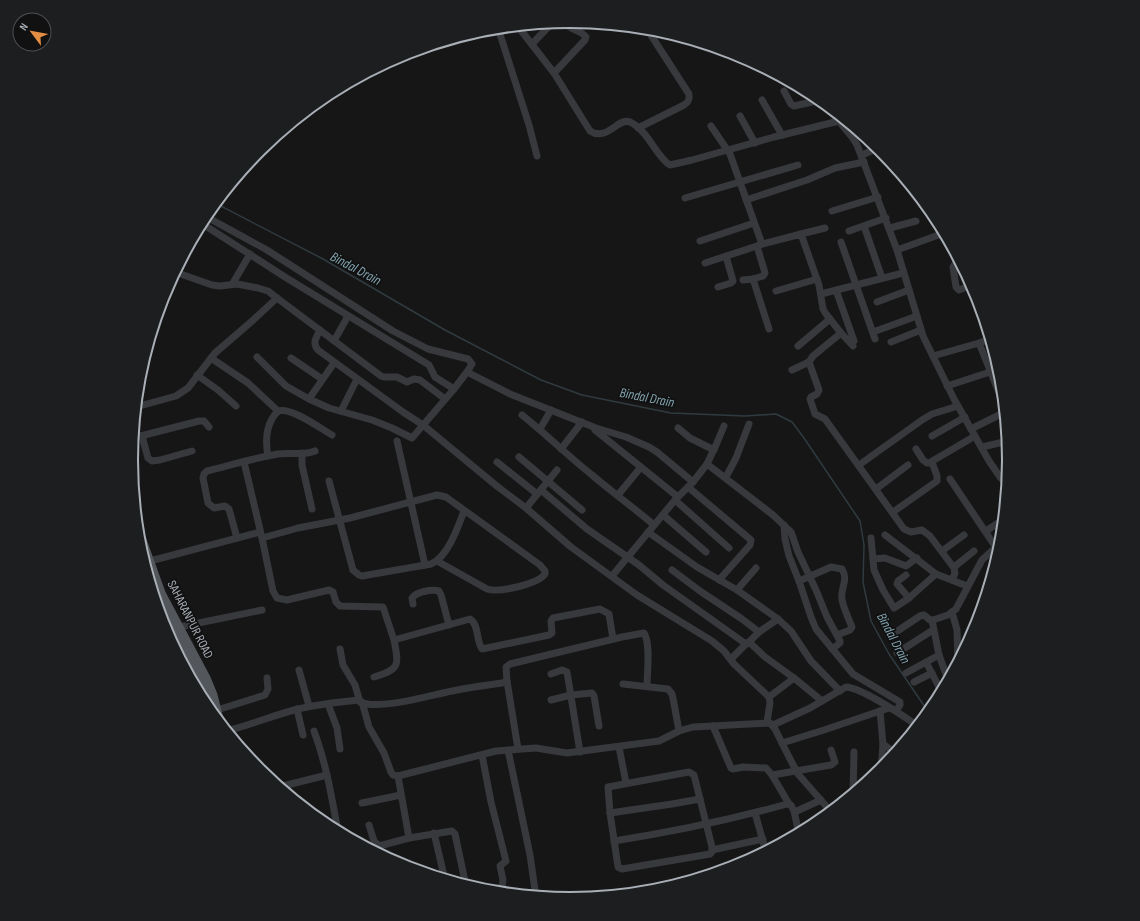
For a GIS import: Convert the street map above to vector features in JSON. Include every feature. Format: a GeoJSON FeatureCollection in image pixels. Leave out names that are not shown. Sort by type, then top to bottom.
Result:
{"type":"FeatureCollection","features":[{"type":"Feature","properties":{"kind":"main road","name":"SAHARANPUR ROAD"},"geometry":{"type":"LineString","coordinates":[[149,558],[152,571]]}},
{"type":"Feature","properties":{"kind":"main road","name":"SAHARANPUR ROAD"},"geometry":{"type":"LineString","coordinates":[[160,601],[179,627],[206,678],[213,695],[213,705]]}},
{"type":"Feature","properties":{"kind":"street"},"geometry":{"type":"LineString","coordinates":[[554,73],[585,40],[586,37],[582,33],[570,28]]}},
{"type":"Feature","properties":{"kind":"street"},"geometry":{"type":"LineString","coordinates":[[532,44],[546,29]]}},
{"type":"Feature","properties":{"kind":"street"},"geometry":{"type":"LineString","coordinates":[[522,31],[554,73],[590,131],[600,134],[624,122],[634,125],[670,165],[838,121]]}},
{"type":"Feature","properties":{"kind":"street"},"geometry":{"type":"LineString","coordinates":[[500,34],[529,125],[537,156]]}},
{"type":"Feature","properties":{"kind":"street"},"geometry":{"type":"LineString","coordinates":[[634,125],[684,105],[690,98],[689,94],[651,36]]}},
{"type":"Feature","properties":{"kind":"street"},"geometry":{"type":"LineString","coordinates":[[784,91],[791,104],[794,106],[812,103]]}},
{"type":"Feature","properties":{"kind":"street"},"geometry":{"type":"LineString","coordinates":[[762,100],[782,135]]}},
{"type":"Feature","properties":{"kind":"street"},"geometry":{"type":"LineString","coordinates":[[740,116],[755,143]]}},
{"type":"Feature","properties":{"kind":"street"},"geometry":{"type":"LineString","coordinates":[[841,124],[852,137],[863,158],[890,228],[921,330],[947,386],[1000,477]]}},
{"type":"Feature","properties":{"kind":"street"},"geometry":{"type":"LineString","coordinates":[[711,126],[728,150],[754,222],[765,273],[763,276],[743,280]]}},
{"type":"Feature","properties":{"kind":"street"},"geometry":{"type":"LineString","coordinates":[[746,200],[807,180],[863,158],[872,152]]}},
{"type":"Feature","properties":{"kind":"street"},"geometry":{"type":"LineString","coordinates":[[685,198],[798,165]]}},
{"type":"Feature","properties":{"kind":"street"},"geometry":{"type":"LineString","coordinates":[[832,211],[878,197]]}},
{"type":"Feature","properties":{"kind":"street"},"geometry":{"type":"LineString","coordinates":[[848,231],[886,218]]}},
{"type":"Feature","properties":{"kind":"street"},"geometry":{"type":"LineString","coordinates":[[211,219],[267,250],[393,331],[428,349],[468,359],[472,364],[454,389],[415,436],[409,438],[392,428],[365,418],[329,408],[309,399],[286,386],[257,357]]}},
{"type":"Feature","properties":{"kind":"street"},"geometry":{"type":"LineString","coordinates":[[890,228],[916,221]]}},
{"type":"Feature","properties":{"kind":"street"},"geometry":{"type":"LineString","coordinates":[[700,242],[754,222]]}},
{"type":"Feature","properties":{"kind":"street"},"geometry":{"type":"LineString","coordinates":[[864,226],[882,278]]}},
{"type":"Feature","properties":{"kind":"street"},"geometry":{"type":"LineString","coordinates":[[206,227],[428,365],[435,377],[454,389]]}},
{"type":"Feature","properties":{"kind":"street"},"geometry":{"type":"LineString","coordinates":[[705,263],[759,245],[825,228]]}},
{"type":"Feature","properties":{"kind":"street"},"geometry":{"type":"LineString","coordinates":[[801,234],[817,279],[823,308],[841,333],[853,343],[836,290]]}},
{"type":"Feature","properties":{"kind":"street"},"geometry":{"type":"LineString","coordinates":[[897,250],[939,235]]}},
{"type":"Feature","properties":{"kind":"street"},"geometry":{"type":"LineString","coordinates":[[841,242],[874,336],[916,316]]}},
{"type":"Feature","properties":{"kind":"street"},"geometry":{"type":"LineString","coordinates":[[233,283],[250,254]]}},
{"type":"Feature","properties":{"kind":"street"},"geometry":{"type":"LineString","coordinates":[[718,287],[731,284],[733,281],[726,256]]}},
{"type":"Feature","properties":{"kind":"street"},"geometry":{"type":"LineString","coordinates":[[955,264],[952,267],[956,287],[959,290],[966,287]]}},
{"type":"Feature","properties":{"kind":"street"},"geometry":{"type":"LineString","coordinates":[[821,294],[903,273]]}},
{"type":"Feature","properties":{"kind":"street"},"geometry":{"type":"LineString","coordinates":[[180,274],[212,285],[223,286],[233,283],[262,289],[277,298],[380,376],[397,377],[407,382],[414,379],[420,380],[445,399]]}},
{"type":"Feature","properties":{"kind":"street"},"geometry":{"type":"LineString","coordinates":[[753,279],[769,329]]}},
{"type":"Feature","properties":{"kind":"street"},"geometry":{"type":"LineString","coordinates":[[776,291],[817,279]]}},
{"type":"Feature","properties":{"kind":"street"},"geometry":{"type":"LineString","coordinates":[[876,302],[909,290]]}},
{"type":"Feature","properties":{"kind":"street"},"geometry":{"type":"LineString","coordinates":[[141,406],[176,396],[183,392],[188,388],[215,353],[277,298]]}},
{"type":"Feature","properties":{"kind":"street"},"geometry":{"type":"LineString","coordinates":[[334,341],[348,316]]}},
{"type":"Feature","properties":{"kind":"street"},"geometry":{"type":"LineString","coordinates":[[798,346],[830,319]]}},
{"type":"Feature","properties":{"kind":"street"},"geometry":{"type":"LineString","coordinates":[[320,330],[314,341],[314,346],[334,363],[402,412],[423,425],[498,487],[526,508],[571,547],[637,595],[712,641],[769,697],[770,724],[782,742],[796,771],[828,807]]}},
{"type":"Feature","properties":{"kind":"street"},"geometry":{"type":"LineString","coordinates":[[891,342],[921,330]]}},
{"type":"Feature","properties":{"kind":"street"},"geometry":{"type":"LineString","coordinates":[[792,370],[809,362],[813,356],[841,333]]}},
{"type":"Feature","properties":{"kind":"street"},"geometry":{"type":"LineString","coordinates":[[933,356],[986,341]]}},
{"type":"Feature","properties":{"kind":"street"},"geometry":{"type":"LineString","coordinates":[[979,343],[996,385]]}},
{"type":"Feature","properties":{"kind":"street"},"geometry":{"type":"LineString","coordinates":[[211,358],[248,383],[278,411],[281,410],[296,415],[332,435]]}},
{"type":"Feature","properties":{"kind":"street"},"geometry":{"type":"LineString","coordinates":[[291,358],[322,379]]}},
{"type":"Feature","properties":{"kind":"street"},"geometry":{"type":"LineString","coordinates":[[809,362],[819,390],[817,394],[810,399],[815,414],[825,419],[904,529],[911,532],[922,530],[930,536],[954,567],[955,573],[952,580]]}},
{"type":"Feature","properties":{"kind":"street"},"geometry":{"type":"LineString","coordinates":[[309,399],[334,363]]}},
{"type":"Feature","properties":{"kind":"street"},"geometry":{"type":"LineString","coordinates":[[467,372],[510,394],[590,426],[626,437],[653,449],[751,540],[747,550],[719,580]]}},
{"type":"Feature","properties":{"kind":"street"},"geometry":{"type":"LineString","coordinates":[[947,386],[990,372]]}},
{"type":"Feature","properties":{"kind":"street"},"geometry":{"type":"LineString","coordinates":[[198,375],[236,406]]}},
{"type":"Feature","properties":{"kind":"street"},"geometry":{"type":"LineString","coordinates":[[341,411],[357,379]]}},
{"type":"Feature","properties":{"kind":"street"},"geometry":{"type":"LineString","coordinates":[[858,465],[932,414],[958,406]]}},
{"type":"Feature","properties":{"kind":"street"},"geometry":{"type":"LineString","coordinates":[[540,429],[551,410]]}},
{"type":"Feature","properties":{"kind":"street"},"geometry":{"type":"LineString","coordinates":[[268,456],[266,437],[271,422],[278,411]]}},
{"type":"Feature","properties":{"kind":"street"},"geometry":{"type":"LineString","coordinates":[[971,429],[1000,414]]}},
{"type":"Feature","properties":{"kind":"street"},"geometry":{"type":"LineString","coordinates":[[522,415],[593,476],[654,524]]}},
{"type":"Feature","properties":{"kind":"street"},"geometry":{"type":"LineString","coordinates":[[932,436],[965,417]]}},
{"type":"Feature","properties":{"kind":"street"},"geometry":{"type":"LineString","coordinates":[[138,437],[202,420],[206,422],[209,427]]}},
{"type":"Feature","properties":{"kind":"street"},"geometry":{"type":"LineString","coordinates":[[561,449],[582,422]]}},
{"type":"Feature","properties":{"kind":"street"},"geometry":{"type":"LineString","coordinates":[[726,477],[736,458],[749,424]]}},
{"type":"Feature","properties":{"kind":"street"},"geometry":{"type":"LineString","coordinates":[[590,426],[641,467],[729,548]]}},
{"type":"Feature","properties":{"kind":"street"},"geometry":{"type":"LineString","coordinates":[[612,576],[676,498],[691,484],[707,464],[724,426]]}},
{"type":"Feature","properties":{"kind":"street"},"geometry":{"type":"LineString","coordinates":[[678,428],[690,438],[714,450]]}},
{"type":"Feature","properties":{"kind":"street"},"geometry":{"type":"LineString","coordinates":[[142,436],[148,458],[152,461],[192,451]]}},
{"type":"Feature","properties":{"kind":"street"},"geometry":{"type":"LineString","coordinates":[[916,449],[925,462],[932,462],[975,436]]}},
{"type":"Feature","properties":{"kind":"street"},"geometry":{"type":"LineString","coordinates":[[396,440],[425,565]]}},
{"type":"Feature","properties":{"kind":"street"},"geometry":{"type":"LineString","coordinates":[[982,447],[1002,442]]}},
{"type":"Feature","properties":{"kind":"street"},"geometry":{"type":"LineString","coordinates":[[237,538],[229,509],[225,506],[214,508],[208,503],[203,478],[204,474],[208,471],[268,456],[287,453],[309,454],[315,452]]}},
{"type":"Feature","properties":{"kind":"street"},"geometry":{"type":"LineString","coordinates":[[302,453],[302,465],[312,509]]}},
{"type":"Feature","properties":{"kind":"street"},"geometry":{"type":"LineString","coordinates":[[519,457],[582,510]]}},
{"type":"Feature","properties":{"kind":"street"},"geometry":{"type":"LineString","coordinates":[[244,462],[273,591],[277,598],[287,600],[329,590],[333,592],[336,602],[340,606],[383,607],[394,640],[398,660],[390,672],[374,677]]}},
{"type":"Feature","properties":{"kind":"street"},"geometry":{"type":"LineString","coordinates":[[497,462],[587,529],[628,557],[663,585],[748,643],[765,658],[794,678],[822,701]]}},
{"type":"Feature","properties":{"kind":"street"},"geometry":{"type":"LineString","coordinates":[[893,512],[937,481],[937,476],[932,462]]}},
{"type":"Feature","properties":{"kind":"street"},"geometry":{"type":"LineString","coordinates":[[707,464],[726,477],[773,515],[791,532],[795,545],[840,642],[832,649]]}},
{"type":"Feature","properties":{"kind":"street"},"geometry":{"type":"LineString","coordinates":[[876,489],[908,465]]}},
{"type":"Feature","properties":{"kind":"street"},"geometry":{"type":"LineString","coordinates":[[618,496],[641,467]]}},
{"type":"Feature","properties":{"kind":"street"},"geometry":{"type":"LineString","coordinates":[[526,508],[558,470]]}},
{"type":"Feature","properties":{"kind":"street"},"geometry":{"type":"LineString","coordinates":[[950,479],[994,543]]}},
{"type":"Feature","properties":{"kind":"street"},"geometry":{"type":"LineString","coordinates":[[329,481],[353,570],[359,576],[425,565],[437,561],[442,557],[453,537],[464,510]]}},
{"type":"Feature","properties":{"kind":"street"},"geometry":{"type":"LineString","coordinates":[[150,561],[237,538],[261,535],[339,520],[410,501],[442,495],[543,568],[545,574],[539,580],[509,589],[493,591],[487,590],[437,561]]}},
{"type":"Feature","properties":{"kind":"street"},"geometry":{"type":"LineString","coordinates":[[663,515],[706,552]]}},
{"type":"Feature","properties":{"kind":"street"},"geometry":{"type":"LineString","coordinates":[[986,531],[998,523]]}},
{"type":"Feature","properties":{"kind":"street"},"geometry":{"type":"LineString","coordinates":[[782,742],[824,730],[880,711],[893,710],[900,705],[900,702],[856,676],[846,667],[814,625],[799,580],[789,556],[785,539],[784,525]]}},
{"type":"Feature","properties":{"kind":"street"},"geometry":{"type":"LineString","coordinates":[[648,532],[700,569],[737,590],[778,619],[791,631],[811,661],[840,691]]}},
{"type":"Feature","properties":{"kind":"street"},"geometry":{"type":"LineString","coordinates":[[885,535],[936,574],[967,586]]}},
{"type":"Feature","properties":{"kind":"street"},"geometry":{"type":"LineString","coordinates":[[942,552],[964,535]]}},
{"type":"Feature","properties":{"kind":"street"},"geometry":{"type":"LineString","coordinates":[[871,538],[874,570],[893,607],[895,608],[910,598],[936,574]]}},
{"type":"Feature","properties":{"kind":"street"},"geometry":{"type":"LineString","coordinates":[[954,567],[974,551]]}},
{"type":"Feature","properties":{"kind":"street"},"geometry":{"type":"LineString","coordinates":[[890,636],[922,615],[932,620],[939,619],[952,612],[961,602],[967,586],[984,557],[992,552]]}},
{"type":"Feature","properties":{"kind":"street"},"geometry":{"type":"LineString","coordinates":[[873,559],[885,558],[906,566],[917,558]]}},
{"type":"Feature","properties":{"kind":"street"},"geometry":{"type":"LineString","coordinates":[[737,590],[756,568]]}},
{"type":"Feature","properties":{"kind":"street"},"geometry":{"type":"LineString","coordinates":[[799,580],[831,568],[843,571],[845,583],[842,587],[842,600],[852,627],[850,630],[837,635]]}},
{"type":"Feature","properties":{"kind":"street"},"geometry":{"type":"LineString","coordinates":[[672,570],[759,632]]}},
{"type":"Feature","properties":{"kind":"street"},"geometry":{"type":"LineString","coordinates":[[906,575],[898,581],[897,584],[910,598]]}},
{"type":"Feature","properties":{"kind":"street"},"geometry":{"type":"LineString","coordinates":[[413,604],[412,598],[416,594],[439,590],[449,625]]}},
{"type":"Feature","properties":{"kind":"street"},"geometry":{"type":"LineString","coordinates":[[394,640],[472,619],[480,648],[485,649],[549,635],[552,633],[551,621],[553,618],[600,609],[609,614],[613,639]]}},
{"type":"Feature","properties":{"kind":"street"},"geometry":{"type":"LineString","coordinates":[[179,627],[262,610]]}},
{"type":"Feature","properties":{"kind":"street"},"geometry":{"type":"LineString","coordinates":[[952,612],[957,630],[958,653]]}},
{"type":"Feature","properties":{"kind":"street"},"geometry":{"type":"LineString","coordinates":[[731,659],[759,632],[778,619]]}},
{"type":"Feature","properties":{"kind":"street"},"geometry":{"type":"LineString","coordinates":[[932,620],[939,655],[946,675]]}},
{"type":"Feature","properties":{"kind":"street"},"geometry":{"type":"LineString","coordinates":[[897,653],[933,630]]}},
{"type":"Feature","properties":{"kind":"street"},"geometry":{"type":"LineString","coordinates":[[518,749],[507,681],[506,667],[510,664],[641,633],[646,635],[648,646],[647,686]]}},
{"type":"Feature","properties":{"kind":"street"},"geometry":{"type":"LineString","coordinates":[[340,649],[343,665],[355,685],[369,727],[384,753],[391,772],[398,776],[508,750],[536,748],[567,754],[659,741],[679,731],[693,727],[770,724],[822,701],[846,687],[852,688],[893,710],[913,724]]}},
{"type":"Feature","properties":{"kind":"street"},"geometry":{"type":"LineString","coordinates":[[906,673],[939,655]]}},
{"type":"Feature","properties":{"kind":"street"},"geometry":{"type":"LineString","coordinates":[[926,662],[938,688]]}},
{"type":"Feature","properties":{"kind":"street"},"geometry":{"type":"LineString","coordinates":[[299,670],[309,706]]}},
{"type":"Feature","properties":{"kind":"street"},"geometry":{"type":"LineString","coordinates":[[551,674],[562,670],[567,672],[580,752]]}},
{"type":"Feature","properties":{"kind":"street"},"geometry":{"type":"LineString","coordinates":[[914,682],[932,673]]}},
{"type":"Feature","properties":{"kind":"street"},"geometry":{"type":"LineString","coordinates":[[215,708],[265,695],[268,689],[267,678]]}},
{"type":"Feature","properties":{"kind":"street"},"geometry":{"type":"LineString","coordinates":[[769,697],[794,678]]}},
{"type":"Feature","properties":{"kind":"street"},"geometry":{"type":"LineString","coordinates":[[232,730],[248,726],[309,706],[360,701],[375,704],[392,703],[507,681]]}},
{"type":"Feature","properties":{"kind":"street"},"geometry":{"type":"LineString","coordinates":[[623,684],[665,688],[670,690],[673,698],[679,731]]}},
{"type":"Feature","properties":{"kind":"street"},"geometry":{"type":"LineString","coordinates":[[551,700],[571,695],[593,694],[599,726]]}},
{"type":"Feature","properties":{"kind":"street"},"geometry":{"type":"LineString","coordinates":[[328,704],[337,728],[340,749]]}},
{"type":"Feature","properties":{"kind":"street"},"geometry":{"type":"LineString","coordinates":[[297,709],[303,734]]}},
{"type":"Feature","properties":{"kind":"street"},"geometry":{"type":"LineString","coordinates":[[880,711],[883,744],[882,759]]}},
{"type":"Feature","properties":{"kind":"street"},"geometry":{"type":"LineString","coordinates":[[713,726],[731,768],[766,768],[772,775],[794,811],[798,828]]}},
{"type":"Feature","properties":{"kind":"street"},"geometry":{"type":"LineString","coordinates":[[314,731],[327,775],[336,824]]}},
{"type":"Feature","properties":{"kind":"street"},"geometry":{"type":"LineString","coordinates":[[883,744],[891,750]]}},
{"type":"Feature","properties":{"kind":"street"},"geometry":{"type":"LineString","coordinates":[[620,747],[626,783]]}},
{"type":"Feature","properties":{"kind":"street"},"geometry":{"type":"LineString","coordinates":[[508,750],[530,855],[535,891]]}},
{"type":"Feature","properties":{"kind":"street"},"geometry":{"type":"LineString","coordinates":[[772,775],[833,764],[834,762],[831,750]]}},
{"type":"Feature","properties":{"kind":"street"},"geometry":{"type":"LineString","coordinates":[[853,788],[854,752]]}},
{"type":"Feature","properties":{"kind":"street"},"geometry":{"type":"LineString","coordinates":[[482,755],[491,802],[506,861],[500,866],[503,880],[501,887]]}},
{"type":"Feature","properties":{"kind":"street"},"geometry":{"type":"LineString","coordinates":[[712,850],[692,772],[608,786],[617,865],[620,869],[710,854],[712,850],[763,839]]}},
{"type":"Feature","properties":{"kind":"street"},"geometry":{"type":"LineString","coordinates":[[285,786],[327,775]]}},
{"type":"Feature","properties":{"kind":"street"},"geometry":{"type":"LineString","coordinates":[[398,776],[400,795],[409,838]]}},
{"type":"Feature","properties":{"kind":"street"},"geometry":{"type":"LineString","coordinates":[[362,803],[400,795]]}},
{"type":"Feature","properties":{"kind":"street"},"geometry":{"type":"LineString","coordinates":[[610,813],[700,799]]}},
{"type":"Feature","properties":{"kind":"street"},"geometry":{"type":"LineString","coordinates":[[794,811],[799,811],[821,800]]}},
{"type":"Feature","properties":{"kind":"street"},"geometry":{"type":"LineString","coordinates":[[614,841],[660,834],[789,804]]}},
{"type":"Feature","properties":{"kind":"street"},"geometry":{"type":"LineString","coordinates":[[754,813],[765,846]]}},
{"type":"Feature","properties":{"kind":"street"},"geometry":{"type":"LineString","coordinates":[[369,825],[374,841],[379,846],[449,830],[454,832],[465,880]]}},
{"type":"Feature","properties":{"kind":"street"},"geometry":{"type":"LineString","coordinates":[[434,833],[444,874]]}},
{"type":"Feature","properties":{"kind":"waterway","name":"Bindal Drain"},"geometry":{"type":"LineString","coordinates":[[220,206],[323,259],[445,330],[541,380],[582,395],[671,413],[745,416],[776,414],[792,422],[860,521],[864,545],[863,582],[871,621],[889,654],[925,707]]}}]}
